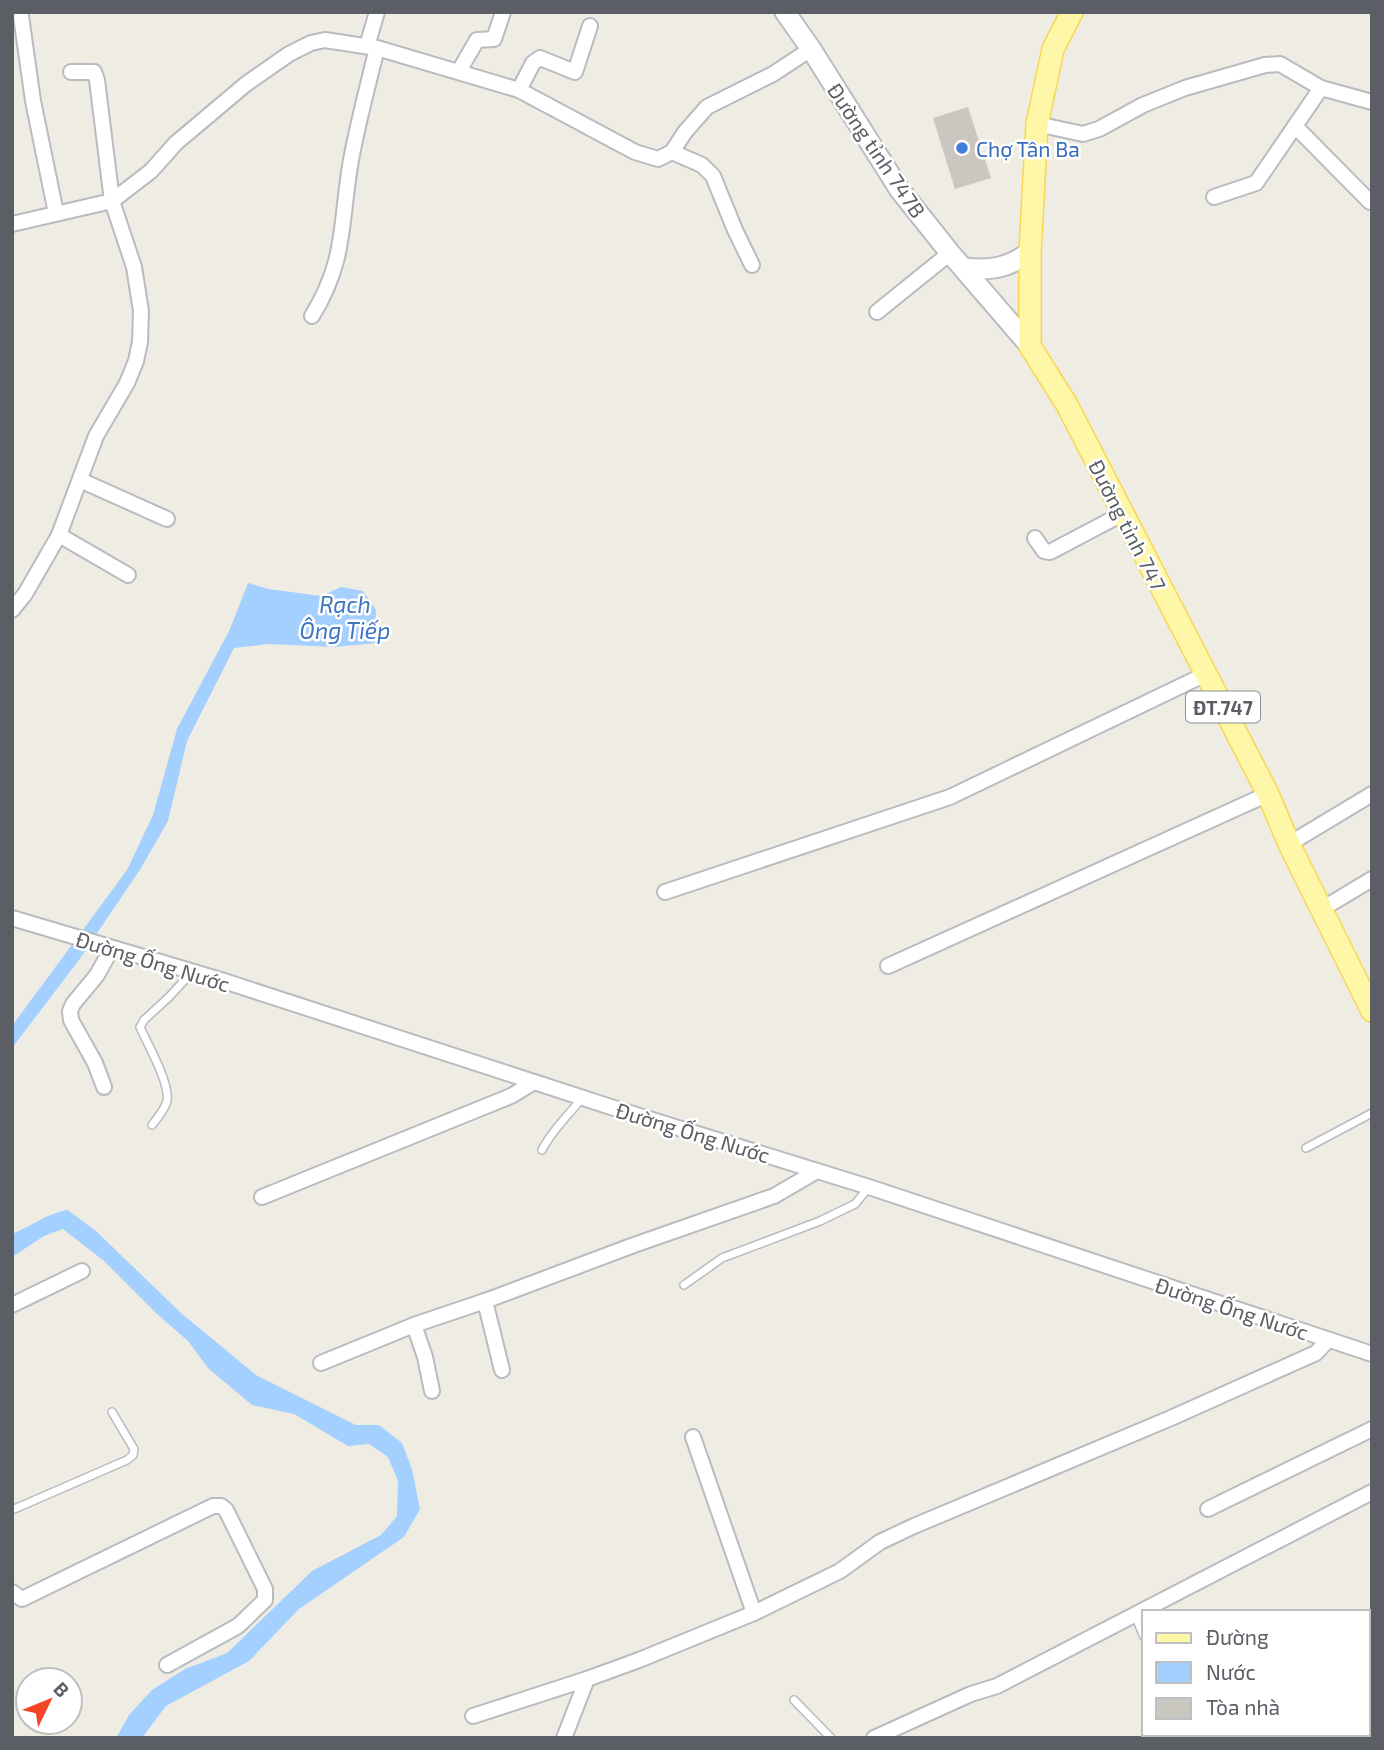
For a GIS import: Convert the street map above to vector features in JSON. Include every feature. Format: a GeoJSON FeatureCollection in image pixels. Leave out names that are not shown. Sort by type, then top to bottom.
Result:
{"type":"FeatureCollection","features":[{"type":"Feature","properties":{"kind":"main road","name":"Đường tỉnh 747B"},"geometry":{"type":"LineString","coordinates":[[785,12],[899,189],[1030,346]]}},
{"type":"Feature","properties":{"kind":"main road"},"geometry":{"type":"LineString","coordinates":[[1030,346],[1030,252],[1037,124],[1054,49],[1072,12]]}},
{"type":"Feature","properties":{"kind":"main road"},"geometry":{"type":"LineString","coordinates":[[964,268],[986,271],[1019,260],[1030,252]]}},
{"type":"Feature","properties":{"kind":"main road","name":"Đường tỉnh 747"},"geometry":{"type":"LineString","coordinates":[[1030,346],[1067,405],[1268,794],[1289,844],[1322,909],[1366,986],[1372,1011]]}},
{"type":"Feature","properties":{"kind":"street"},"geometry":{"type":"LineString","coordinates":[[312,316],[327,291],[342,243],[351,161],[377,12]]}},
{"type":"Feature","properties":{"kind":"street"},"geometry":{"type":"LineString","coordinates":[[459,71],[473,43],[477,40],[494,39],[503,12]]}},
{"type":"Feature","properties":{"kind":"street"},"geometry":{"type":"LineString","coordinates":[[21,16],[33,101],[56,213]]}},
{"type":"Feature","properties":{"kind":"street"},"geometry":{"type":"LineString","coordinates":[[519,90],[533,63],[540,58],[575,72],[590,26]]}},
{"type":"Feature","properties":{"kind":"street"},"geometry":{"type":"LineString","coordinates":[[12,223],[112,201],[151,171],[176,144],[246,83],[289,54],[311,43],[325,40],[372,47],[519,90],[635,152],[658,159],[672,152],[707,107],[772,74],[811,49]]}},
{"type":"Feature","properties":{"kind":"street"},"geometry":{"type":"LineString","coordinates":[[1037,124],[1083,134],[1185,88],[1265,65],[1280,64],[1321,88],[1372,102]]}},
{"type":"Feature","properties":{"kind":"street"},"geometry":{"type":"LineString","coordinates":[[12,610],[25,594],[59,535],[96,436],[127,383],[140,342],[141,311],[134,267],[112,201],[97,80],[94,72],[71,72]]}},
{"type":"Feature","properties":{"kind":"street"},"geometry":{"type":"LineString","coordinates":[[1214,197],[1256,183],[1321,88]]}},
{"type":"Feature","properties":{"kind":"street"},"geometry":{"type":"LineString","coordinates":[[1295,126],[1370,202]]}},
{"type":"Feature","properties":{"kind":"street"},"geometry":{"type":"LineString","coordinates":[[672,152],[702,165],[713,176],[752,265]]}},
{"type":"Feature","properties":{"kind":"street"},"geometry":{"type":"LineString","coordinates":[[877,312],[950,253]]}},
{"type":"Feature","properties":{"kind":"street"},"geometry":{"type":"LineString","coordinates":[[80,480],[167,519]]}},
{"type":"Feature","properties":{"kind":"street"},"geometry":{"type":"LineString","coordinates":[[1035,538],[1044,551],[1050,552],[1122,514]]}},
{"type":"Feature","properties":{"kind":"street"},"geometry":{"type":"LineString","coordinates":[[59,535],[128,575]]}},
{"type":"Feature","properties":{"kind":"street"},"geometry":{"type":"LineString","coordinates":[[665,892],[950,797],[1206,674]]}},
{"type":"Feature","properties":{"kind":"street"},"geometry":{"type":"LineString","coordinates":[[888,966],[1268,794]]}},
{"type":"Feature","properties":{"kind":"street"},"geometry":{"type":"LineString","coordinates":[[1289,844],[1372,794]]}},
{"type":"Feature","properties":{"kind":"street"},"geometry":{"type":"LineString","coordinates":[[1322,909],[1372,879]]}},
{"type":"Feature","properties":{"kind":"street","name":"Đường Ống Nước"},"geometry":{"type":"LineString","coordinates":[[12,918],[192,972],[869,1187],[1372,1354]]}},
{"type":"Feature","properties":{"kind":"street"},"geometry":{"type":"LineString","coordinates":[[104,1087],[95,1063],[71,1020],[70,1011],[97,975],[112,948]]}},
{"type":"Feature","properties":{"kind":"street"},"geometry":{"type":"LineString","coordinates":[[262,1197],[511,1096],[534,1082]]}},
{"type":"Feature","properties":{"kind":"street"},"geometry":{"type":"LineString","coordinates":[[321,1363],[414,1325],[774,1196],[817,1171]]}},
{"type":"Feature","properties":{"kind":"street"},"geometry":{"type":"LineString","coordinates":[[12,1305],[82,1271]]}},
{"type":"Feature","properties":{"kind":"street"},"geometry":{"type":"LineString","coordinates":[[485,1301],[502,1370]]}},
{"type":"Feature","properties":{"kind":"street"},"geometry":{"type":"LineString","coordinates":[[414,1325],[425,1357],[432,1391]]}},
{"type":"Feature","properties":{"kind":"street"},"geometry":{"type":"LineString","coordinates":[[473,1716],[639,1660],[754,1613],[841,1571],[880,1542],[1316,1353],[1328,1340]]}},
{"type":"Feature","properties":{"kind":"street"},"geometry":{"type":"LineString","coordinates":[[1208,1509],[1372,1429]]}},
{"type":"Feature","properties":{"kind":"street"},"geometry":{"type":"LineString","coordinates":[[693,1437],[754,1613]]}},
{"type":"Feature","properties":{"kind":"street"},"geometry":{"type":"LineString","coordinates":[[1145,1610],[1372,1492]]}},
{"type":"Feature","properties":{"kind":"street"},"geometry":{"type":"LineString","coordinates":[[12,1592],[22,1599],[213,1506],[221,1506],[226,1510],[265,1589],[265,1600],[238,1626],[167,1665]]}},
{"type":"Feature","properties":{"kind":"street"},"geometry":{"type":"LineString","coordinates":[[874,1738],[971,1694],[997,1686],[1142,1611]]}},
{"type":"Feature","properties":{"kind":"street"},"geometry":{"type":"LineString","coordinates":[[564,1738],[587,1678]]}},
{"type":"Feature","properties":{"kind":"lane"},"geometry":{"type":"LineString","coordinates":[[152,1125],[163,1112],[167,1099],[166,1087],[140,1027],[192,972]]}},
{"type":"Feature","properties":{"kind":"lane"},"geometry":{"type":"LineString","coordinates":[[542,1150],[551,1132],[567,1118],[582,1098]]}},
{"type":"Feature","properties":{"kind":"lane"},"geometry":{"type":"LineString","coordinates":[[1306,1148],[1372,1113]]}},
{"type":"Feature","properties":{"kind":"lane"},"geometry":{"type":"LineString","coordinates":[[684,1285],[722,1258],[855,1205],[869,1187]]}},
{"type":"Feature","properties":{"kind":"lane"},"geometry":{"type":"LineString","coordinates":[[12,1510],[127,1460],[134,1449],[112,1412]]}},
{"type":"Feature","properties":{"kind":"lane"},"geometry":{"type":"LineString","coordinates":[[1135,1615],[1142,1632]]}},
{"type":"Feature","properties":{"kind":"lane"},"geometry":{"type":"LineString","coordinates":[[794,1700],[831,1738]]}},
{"type":"Feature","properties":{"kind":"water","name":"Rạch Ông Tiếp"},"geometry":{"type":"Polygon","coordinates":[[[248,583],[269,589],[321,596],[341,587],[363,591],[376,610],[376,643],[334,647],[269,644],[234,648],[187,741],[168,821],[141,868],[79,960],[12,1048],[12,1026],[127,870],[153,815],[177,729],[230,629],[248,583]]]}},
{"type":"Feature","properties":{"kind":"water"},"geometry":{"type":"Polygon","coordinates":[[[68,1210],[97,1232],[181,1313],[256,1375],[356,1425],[379,1425],[402,1443],[412,1469],[420,1509],[404,1537],[299,1609],[249,1661],[166,1706],[142,1738],[116,1738],[129,1715],[152,1690],[185,1669],[227,1653],[312,1571],[381,1535],[397,1516],[398,1481],[388,1457],[369,1444],[348,1446],[294,1414],[252,1405],[208,1368],[188,1341],[104,1261],[63,1229],[44,1236],[12,1257],[12,1234],[46,1217],[68,1210]]]}},
{"type":"Feature","properties":{"kind":"building","name":"Chợ Tân Ba"},"geometry":{"type":"Polygon","coordinates":[[[968,107],[991,178],[955,189],[933,118],[968,107]]]}},
{"type":"Feature","properties":{"kind":"place","name":"Chợ Tân Ba"},"geometry":{"type":"Point","coordinates":[962,148]}}]}
